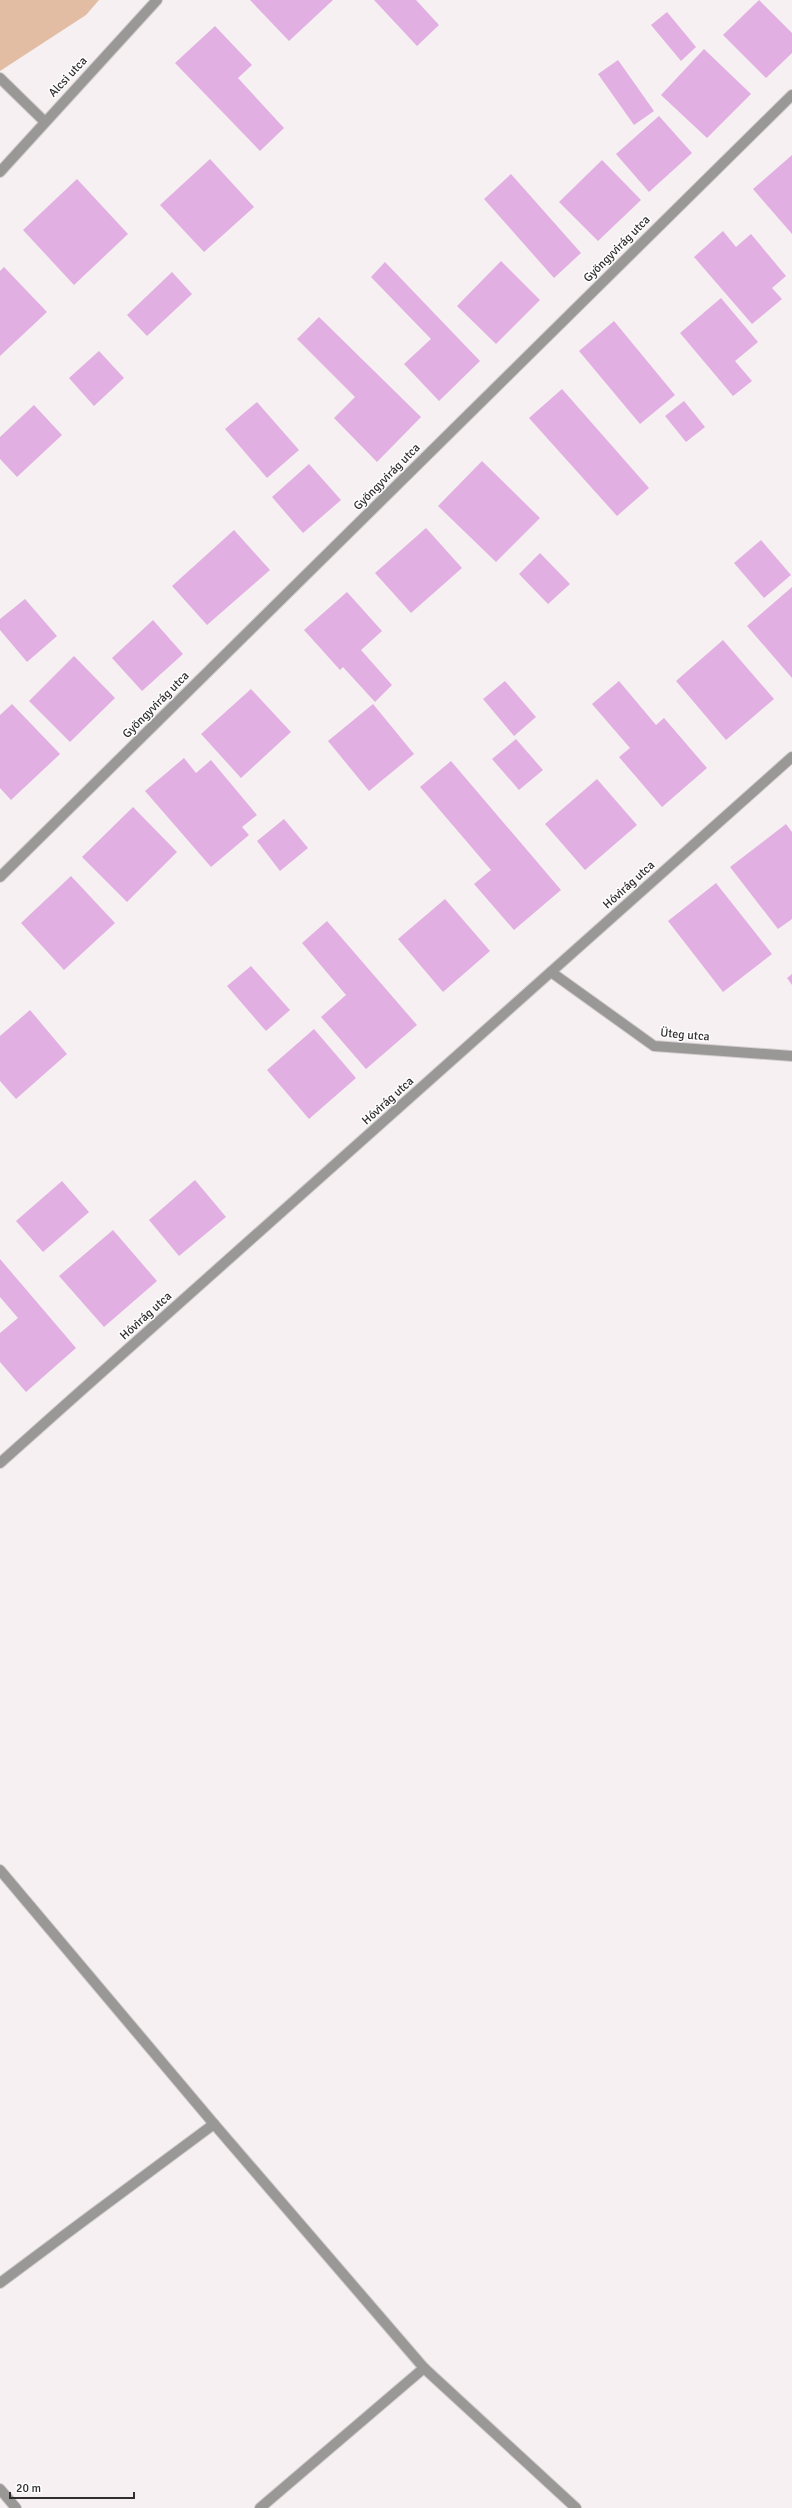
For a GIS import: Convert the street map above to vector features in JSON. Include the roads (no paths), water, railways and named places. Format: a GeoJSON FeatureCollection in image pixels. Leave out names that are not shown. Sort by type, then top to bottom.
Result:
{"type":"FeatureCollection","features":[{"type":"Feature","properties":{"kind":"street","name":"Alcsi utca"},"geometry":{"type":"LineString","coordinates":[[0,172],[44,121],[157,0]]}},
{"type":"Feature","properties":{"kind":"street"},"geometry":{"type":"LineString","coordinates":[[0,78],[44,121]]}},
{"type":"Feature","properties":{"kind":"street","name":"Gyöngyvirág utca"},"geometry":{"type":"LineString","coordinates":[[0,877],[792,95]]}},
{"type":"Feature","properties":{"kind":"street","name":"Hóvirág utca"},"geometry":{"type":"LineString","coordinates":[[0,1463],[792,757]]}},
{"type":"Feature","properties":{"kind":"street","name":"Üteg utca"},"geometry":{"type":"LineString","coordinates":[[551,972],[654,1046],[792,1056]]}},
{"type":"Feature","properties":{"kind":"street"},"geometry":{"type":"LineString","coordinates":[[0,1870],[214,2124],[424,2368],[576,2508]]}},
{"type":"Feature","properties":{"kind":"street"},"geometry":{"type":"LineString","coordinates":[[0,2283],[214,2124]]}},
{"type":"Feature","properties":{"kind":"street"},"geometry":{"type":"LineString","coordinates":[[260,2508],[424,2368]]}},
{"type":"Feature","properties":{"kind":"street"},"geometry":{"type":"LineString","coordinates":[[0,2489],[16,2508]]}}]}
